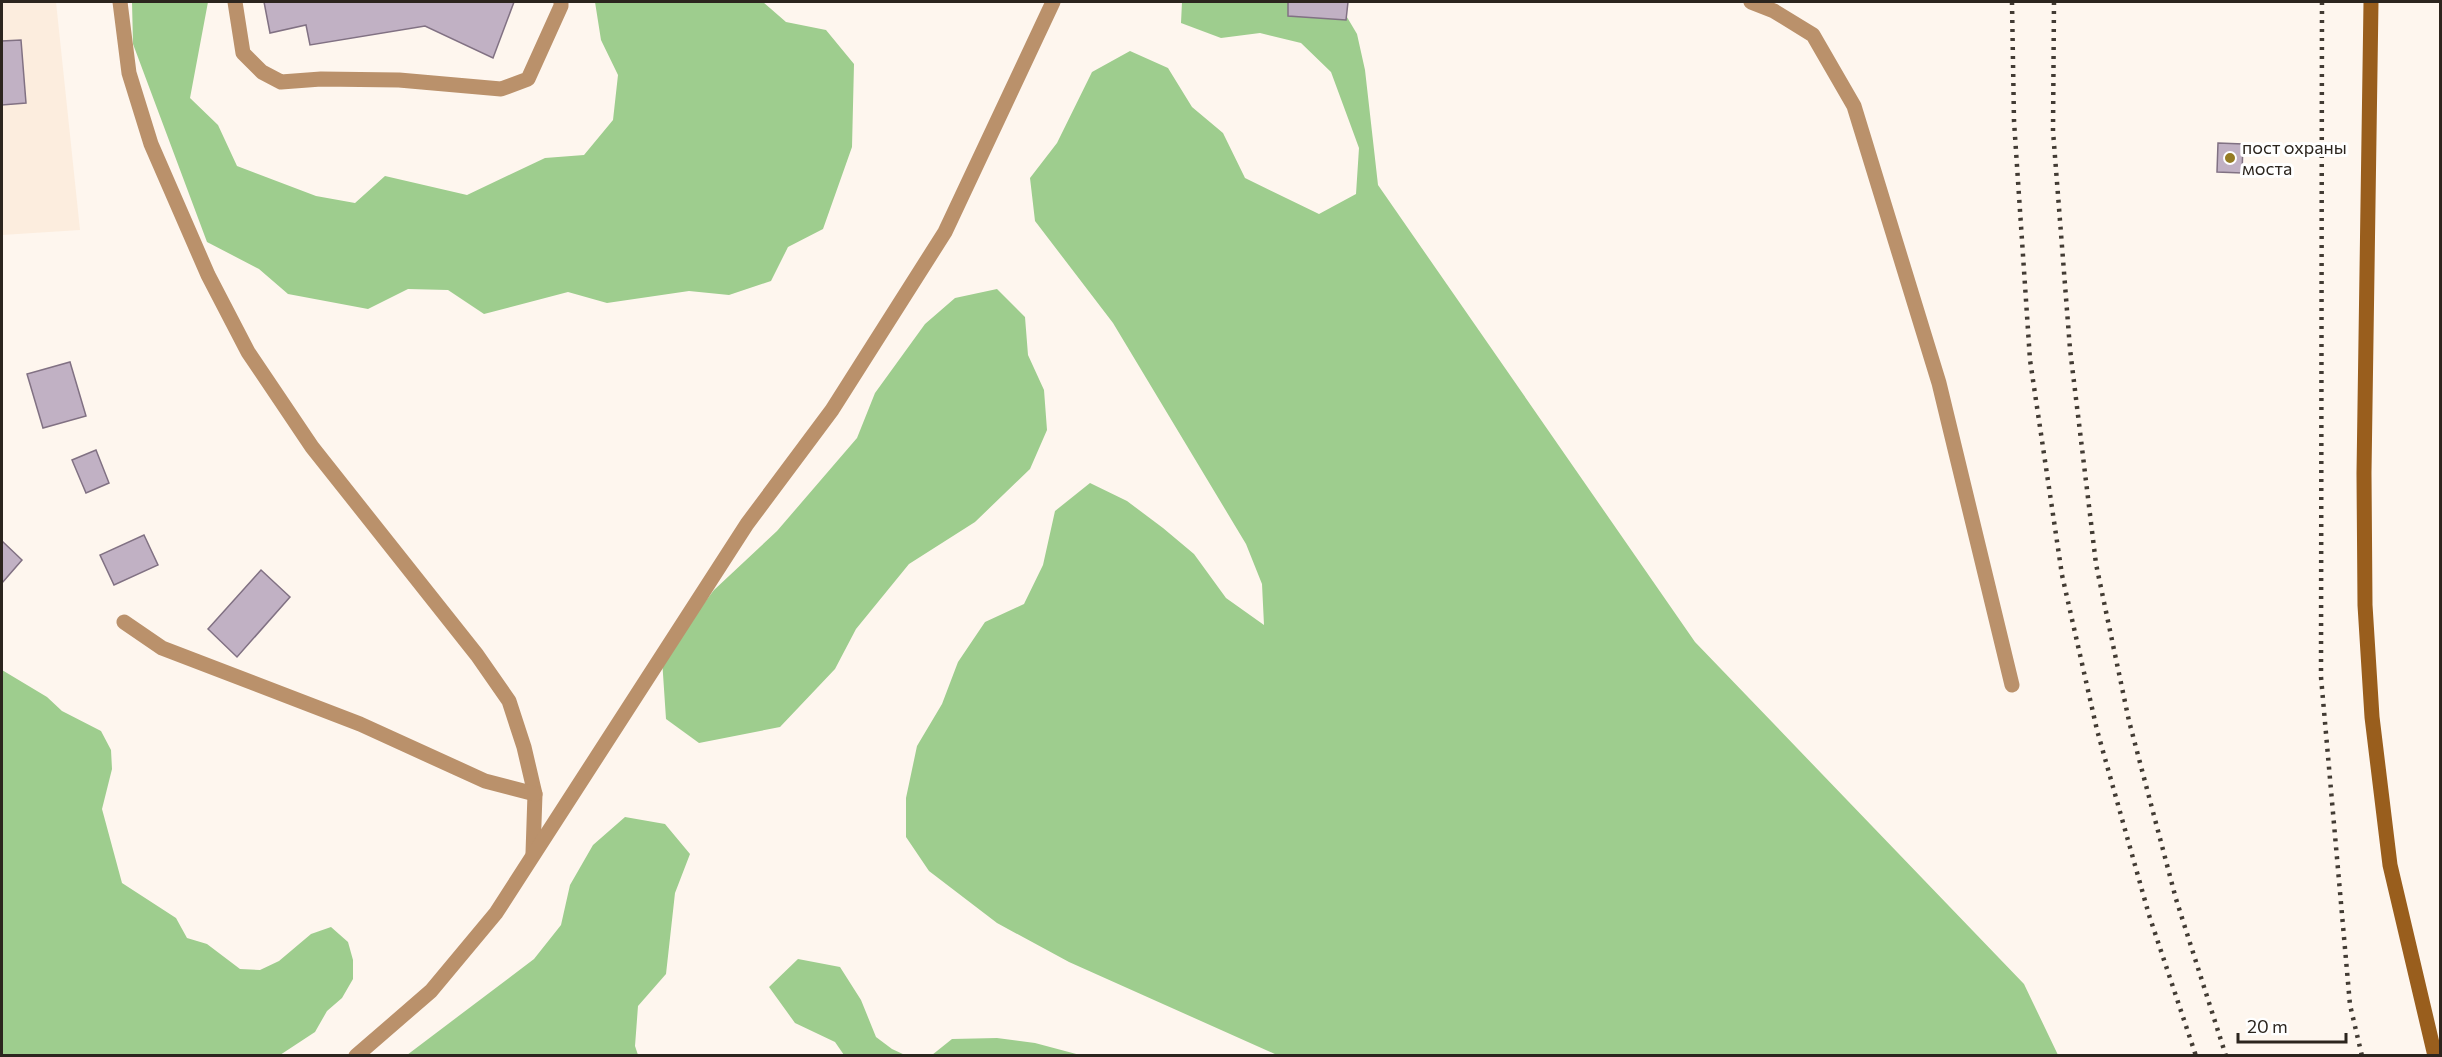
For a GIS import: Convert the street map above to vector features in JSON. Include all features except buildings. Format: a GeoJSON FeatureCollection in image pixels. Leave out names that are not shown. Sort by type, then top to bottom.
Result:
{"type":"FeatureCollection","features":[{"type":"Feature","properties":{"kind":"main road"},"geometry":{"type":"LineString","coordinates":[[2371,2],[2364,473],[2365,605],[2372,717],[2390,865],[2435,1056]]}},
{"type":"Feature","properties":{"kind":"lane"},"geometry":{"type":"LineString","coordinates":[[120,2],[129,73],[151,144],[208,275],[243,342],[312,447],[477,655],[509,701],[524,747],[535,794],[533,853]]}},
{"type":"Feature","properties":{"kind":"lane"},"geometry":{"type":"LineString","coordinates":[[235,2],[243,53],[262,72],[281,82],[321,79],[399,80],[501,89],[528,79],[561,2]]}},
{"type":"Feature","properties":{"kind":"lane"},"geometry":{"type":"LineString","coordinates":[[356,1056],[431,991],[496,913],[747,524],[832,410],[945,232],[1053,2]]}},
{"type":"Feature","properties":{"kind":"lane"},"geometry":{"type":"LineString","coordinates":[[1751,2],[1774,11],[1813,35],[1854,106],[1940,383],[2012,685]]}},
{"type":"Feature","properties":{"kind":"lane"},"geometry":{"type":"LineString","coordinates":[[124,622],[162,648],[360,724],[485,781],[535,794]]}},
{"type":"Feature","properties":{"kind":"shaded area"},"geometry":{"type":"Polygon","coordinates":[[[2,2],[56,2],[80,230],[2,235],[2,2]]]}},
{"type":"Feature","properties":{"kind":"green space"},"geometry":{"type":"Polygon","coordinates":[[[132,2],[208,2],[190,98],[218,125],[237,166],[316,196],[355,203],[385,176],[467,195],[545,158],[584,155],[613,120],[618,75],[601,40],[595,2],[763,2],[786,22],[826,30],[854,64],[852,147],[823,229],[788,247],[771,281],[729,295],[689,291],[607,303],[568,292],[484,314],[448,290],[408,289],[368,309],[288,294],[259,269],[207,242],[133,44],[132,2]]]}},
{"type":"Feature","properties":{"kind":"green space"},"geometry":{"type":"Polygon","coordinates":[[[1182,2],[1338,2],[1357,34],[1365,70],[1378,185],[1695,642],[2024,984],[2058,1055],[1277,1055],[1069,962],[997,923],[929,871],[906,837],[906,798],[917,746],[942,704],[958,662],[985,622],[1024,604],[1043,565],[1055,511],[1090,483],[1127,501],[1163,528],[1194,554],[1226,598],[1264,625],[1262,584],[1246,544],[1113,323],[1035,221],[1030,178],[1057,143],[1092,72],[1130,51],[1168,68],[1192,107],[1223,133],[1245,178],[1319,214],[1356,194],[1359,148],[1331,72],[1301,43],[1260,33],[1221,38],[1181,23],[1182,2]]]}},
{"type":"Feature","properties":{"kind":"green space"},"geometry":{"type":"Polygon","coordinates":[[[997,289],[1025,317],[1028,355],[1044,390],[1047,430],[1030,469],[975,522],[909,564],[856,629],[835,669],[780,727],[699,743],[666,719],[662,659],[714,590],[777,531],[857,438],[875,393],[925,324],[955,298],[997,289]]]}},
{"type":"Feature","properties":{"kind":"green space"},"geometry":{"type":"Polygon","coordinates":[[[2,670],[47,697],[62,711],[101,731],[111,750],[112,769],[102,809],[122,883],[176,918],[187,938],[207,944],[240,969],[260,970],[279,961],[311,934],[331,927],[348,942],[353,960],[353,979],[342,998],[327,1011],[315,1032],[280,1055],[2,1055],[2,670]]]}},
{"type":"Feature","properties":{"kind":"green space"},"geometry":{"type":"Polygon","coordinates":[[[625,817],[665,824],[690,854],[675,893],[666,974],[638,1006],[635,1046],[638,1055],[407,1055],[534,959],[561,925],[570,885],[593,845],[625,817]]]}},
{"type":"Feature","properties":{"kind":"green space"},"geometry":{"type":"Polygon","coordinates":[[[798,959],[840,967],[861,1000],[876,1037],[905,1055],[844,1055],[835,1042],[795,1023],[769,987],[798,959]]]}},
{"type":"Feature","properties":{"kind":"green space"},"geometry":{"type":"Polygon","coordinates":[[[997,1038],[1035,1043],[1080,1055],[932,1055],[952,1039],[997,1038]]]}},
{"type":"Feature","properties":{"kind":"railway"},"geometry":{"type":"LineString","coordinates":[[2012,2],[2014,121],[2030,360],[2062,575],[2097,730],[2149,915],[2196,1056]]}},
{"type":"Feature","properties":{"kind":"railway"},"geometry":{"type":"LineString","coordinates":[[2054,2],[2053,131],[2070,349],[2096,564],[2129,721],[2176,899],[2226,1056]]}},
{"type":"Feature","properties":{"kind":"railway"},"geometry":{"type":"LineString","coordinates":[[2322,2],[2321,677],[2350,1005],[2362,1056]]}},
{"type":"Feature","properties":{"kind":"place","name":"пост охраны моста"},"geometry":{"type":"Point","coordinates":[2230,158]}}]}
